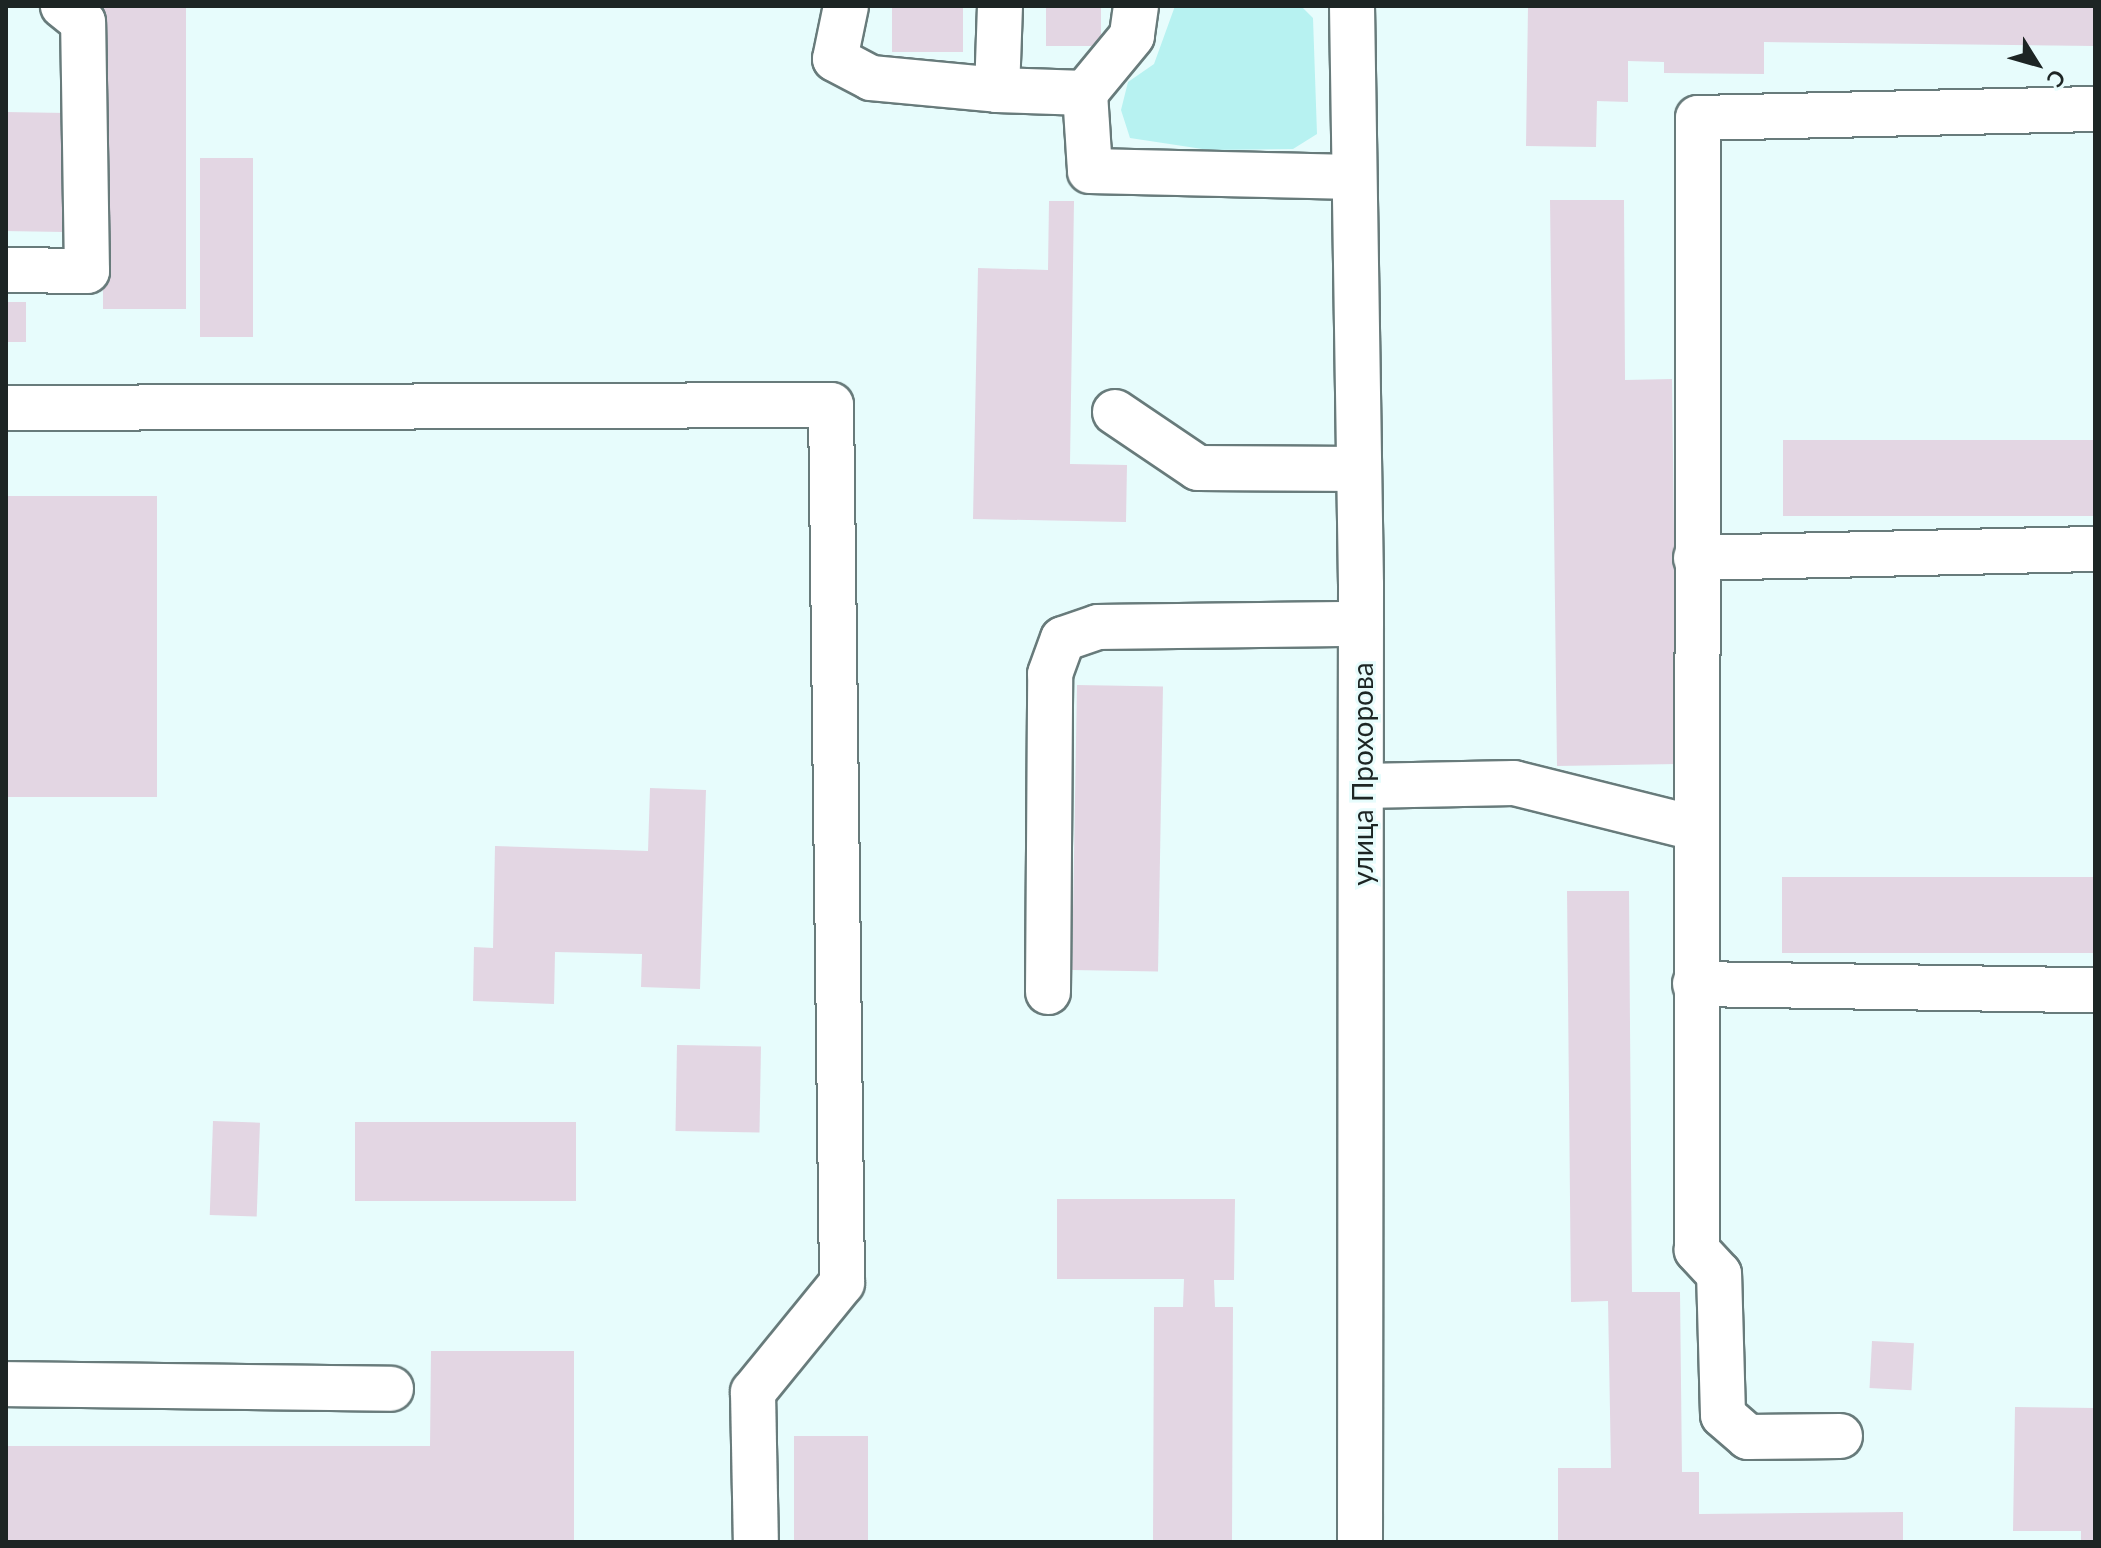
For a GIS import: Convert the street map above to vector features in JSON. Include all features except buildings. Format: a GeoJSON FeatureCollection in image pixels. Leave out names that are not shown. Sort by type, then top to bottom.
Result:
{"type":"FeatureCollection","features":[{"type":"Feature","properties":{"kind":"street"},"geometry":{"type":"LineString","coordinates":[[6,270],[87,271],[83,22],[63,6]]}},
{"type":"Feature","properties":{"kind":"street"},"geometry":{"type":"LineString","coordinates":[[846,6],[835,59],[871,78],[997,90],[1085,93]]}},
{"type":"Feature","properties":{"kind":"street"},"geometry":{"type":"LineString","coordinates":[[997,90],[1000,6]]}},
{"type":"Feature","properties":{"kind":"street"},"geometry":{"type":"LineString","coordinates":[[1136,6],[1132,36],[1085,93],[1090,171],[1354,177]]}},
{"type":"Feature","properties":{"kind":"street","name":"улица Прохорова"},"geometry":{"type":"LineString","coordinates":[[1352,6],[1362,786],[1360,1542]]}},
{"type":"Feature","properties":{"kind":"street"},"geometry":{"type":"LineString","coordinates":[[1840,1436],[1748,1437],[1723,1415],[1719,1274],[1697,1250],[1698,118],[2095,109]]}},
{"type":"Feature","properties":{"kind":"street"},"geometry":{"type":"LineString","coordinates":[[6,408],[831,405],[842,1283],[753,1392],[756,1542]]}},
{"type":"Feature","properties":{"kind":"street"},"geometry":{"type":"LineString","coordinates":[[1115,412],[1198,468],[1359,469]]}},
{"type":"Feature","properties":{"kind":"street"},"geometry":{"type":"LineString","coordinates":[[1696,558],[2095,549]]}},
{"type":"Feature","properties":{"kind":"street"},"geometry":{"type":"LineString","coordinates":[[1048,992],[1050,674],[1063,639],[1098,627],[1361,624]]}},
{"type":"Feature","properties":{"kind":"street"},"geometry":{"type":"LineString","coordinates":[[1362,786],[1514,783],[1695,828]]}},
{"type":"Feature","properties":{"kind":"street"},"geometry":{"type":"LineString","coordinates":[[1695,984],[2095,990]]}},
{"type":"Feature","properties":{"kind":"street"},"geometry":{"type":"LineString","coordinates":[[6,1384],[391,1389]]}},
{"type":"Feature","properties":{"kind":"shaded area"},"geometry":{"type":"Polygon","coordinates":[[[1175,6],[1301,6],[1313,18],[1317,134],[1293,149],[1209,150],[1130,138],[1121,110],[1128,82],[1154,64],[1175,6]]]}}]}
